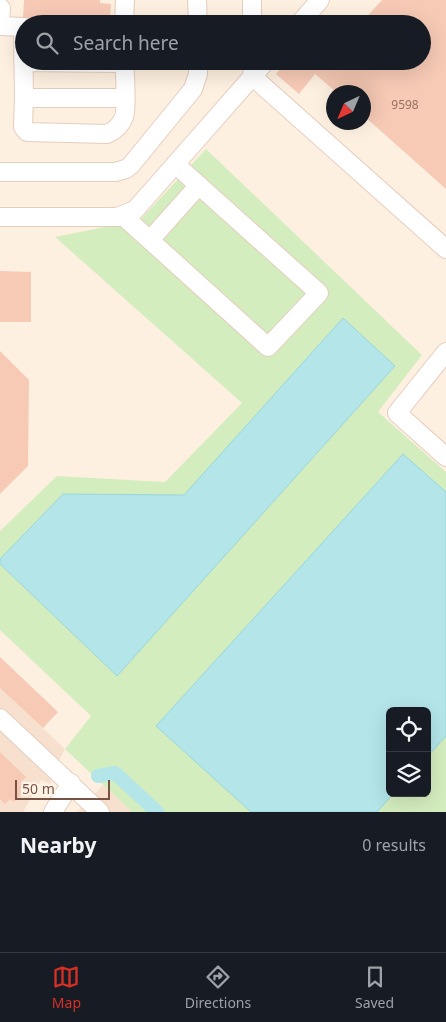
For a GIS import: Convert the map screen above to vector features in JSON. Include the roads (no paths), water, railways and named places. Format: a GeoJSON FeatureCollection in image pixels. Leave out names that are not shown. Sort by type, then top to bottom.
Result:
{"type":"FeatureCollection","features":[{"type":"Feature","properties":{"kind":"street"},"geometry":{"type":"LineString","coordinates":[[124,15],[125,0]]}},
{"type":"Feature","properties":{"kind":"street"},"geometry":{"type":"LineString","coordinates":[[198,0],[198,15]]}},
{"type":"Feature","properties":{"kind":"street"},"geometry":{"type":"LineString","coordinates":[[252,0],[252,15]]}},
{"type":"Feature","properties":{"kind":"street"},"geometry":{"type":"LineString","coordinates":[[307,15],[320,0]]}},
{"type":"Feature","properties":{"kind":"street"},"geometry":{"type":"LineString","coordinates":[[0,8],[0,28],[15,27]]}},
{"type":"Feature","properties":{"kind":"street"},"geometry":{"type":"LineString","coordinates":[[23,70],[22,126],[27,132],[107,134],[114,131],[124,117],[124,70]]}},
{"type":"Feature","properties":{"kind":"street"},"geometry":{"type":"LineString","coordinates":[[0,172],[115,172],[126,168],[131,165],[193,89],[198,70]]}},
{"type":"Feature","properties":{"kind":"street"},"geometry":{"type":"LineString","coordinates":[[0,217],[117,217],[135,210],[251,70]]}},
{"type":"Feature","properties":{"kind":"street"},"geometry":{"type":"LineString","coordinates":[[253,70],[446,249]]}},
{"type":"Feature","properties":{"kind":"street"},"geometry":{"type":"LineString","coordinates":[[24,98],[125,98]]}},
{"type":"Feature","properties":{"kind":"street"},"geometry":{"type":"LineString","coordinates":[[122,215],[268,347],[319,293],[175,164]]}},
{"type":"Feature","properties":{"kind":"street"},"geometry":{"type":"LineString","coordinates":[[150,240],[199,185]]}},
{"type":"Feature","properties":{"kind":"street"},"geometry":{"type":"LineString","coordinates":[[446,352],[440,372],[397,412],[446,457]]}},
{"type":"Feature","properties":{"kind":"street"},"geometry":{"type":"LineString","coordinates":[[0,718],[100,812]]}},
{"type":"Feature","properties":{"kind":"street"},"geometry":{"type":"LineString","coordinates":[[53,812],[70,783]]}},
{"type":"Feature","properties":{"kind":"water"},"geometry":{"type":"Polygon","coordinates":[[[343,318],[395,366],[117,676],[0,564],[0,559],[63,494],[184,495],[343,318]]]}},
{"type":"Feature","properties":{"kind":"water"},"geometry":{"type":"Polygon","coordinates":[[[403,454],[446,492],[446,736],[431,753],[431,707],[386,707],[386,797],[390,797],[377,812],[251,812],[156,726],[403,454]]]}},
{"type":"Feature","properties":{"kind":"waterway"},"geometry":{"type":"LineString","coordinates":[[98,776],[115,773],[157,812]]}}]}
